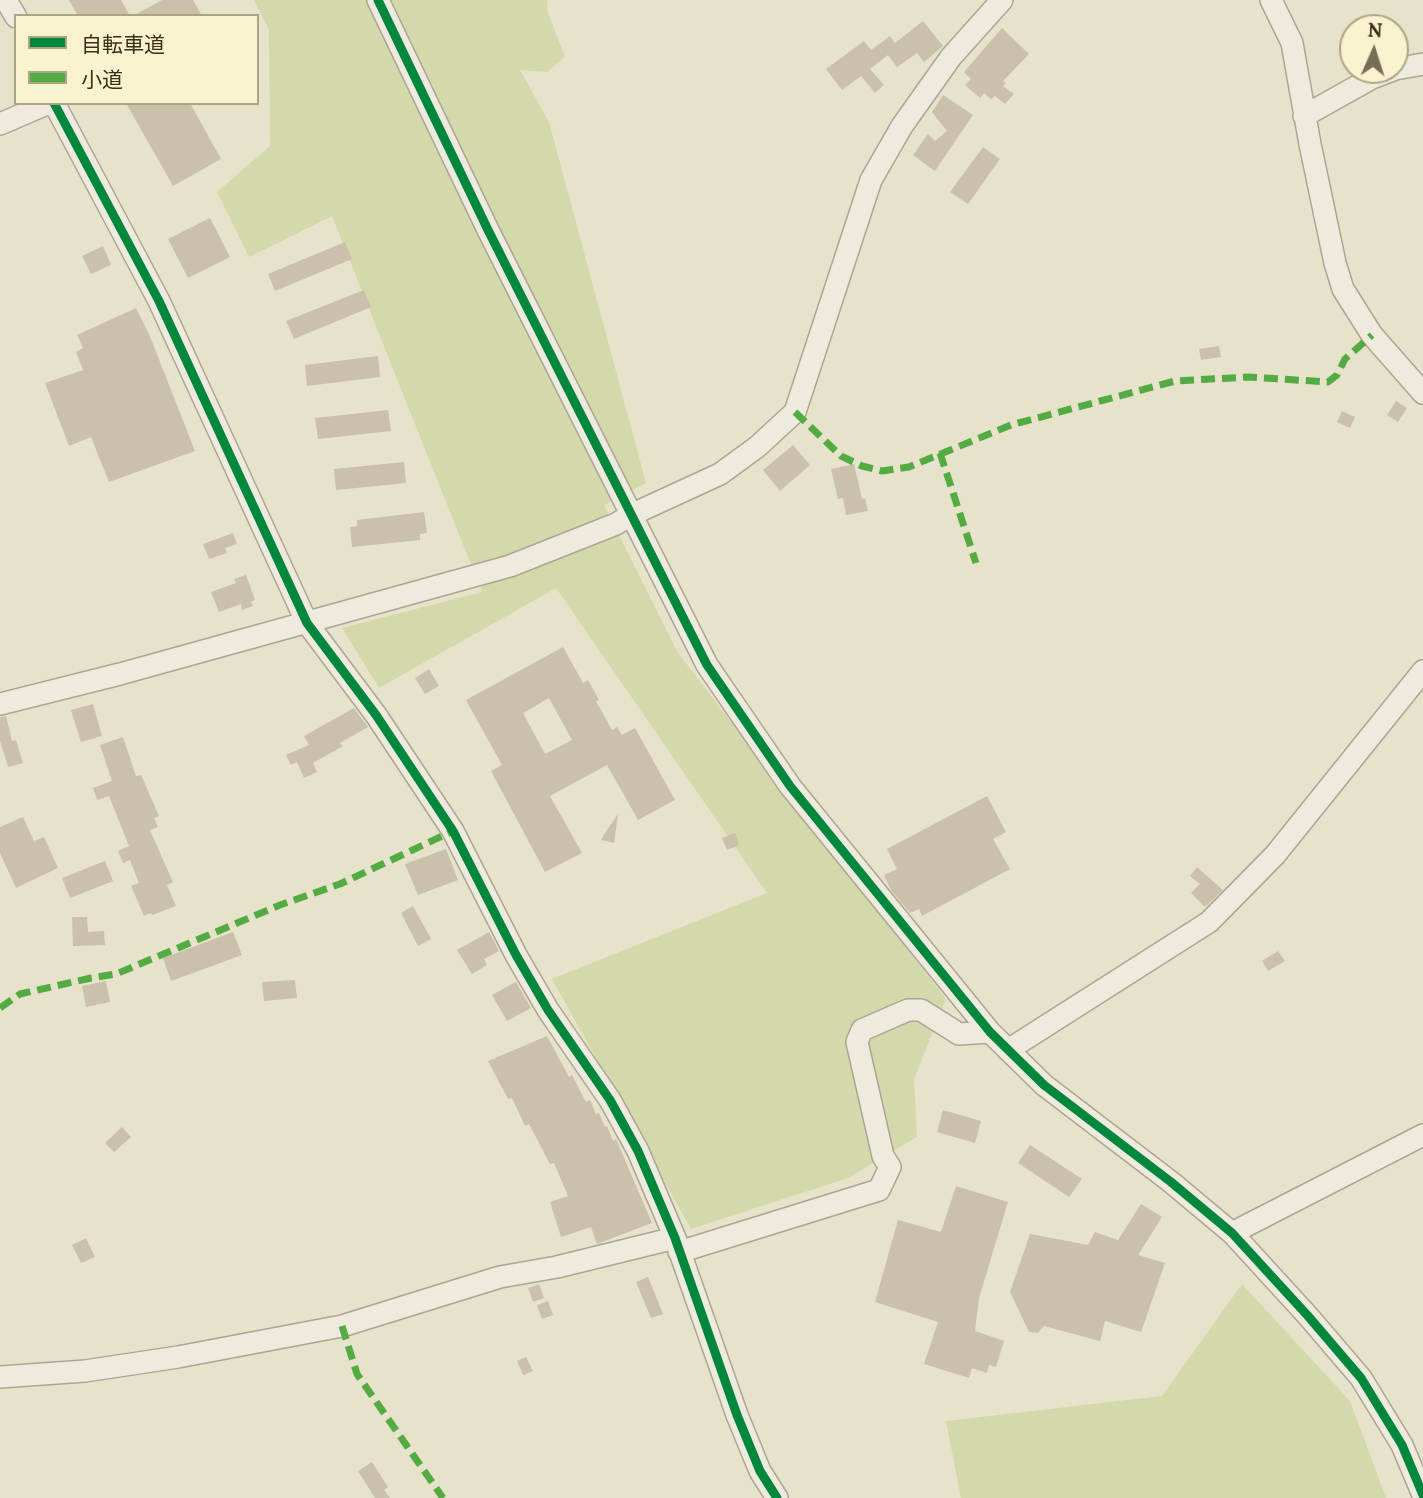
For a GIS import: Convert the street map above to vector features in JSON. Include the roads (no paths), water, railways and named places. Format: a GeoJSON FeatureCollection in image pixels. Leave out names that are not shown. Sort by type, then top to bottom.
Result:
{"type":"FeatureCollection","features":[{"type":"Feature","properties":{"kind":"street"},"geometry":{"type":"LineString","coordinates":[[378,0],[488,230],[707,665],[782,775],[990,1032],[1044,1086],[1171,1182],[1232,1233],[1361,1378],[1402,1445],[1423,1495]]}},
{"type":"Feature","properties":{"kind":"street"},"geometry":{"type":"LineString","coordinates":[[0,704],[510,566],[616,524],[720,474],[757,447],[795,412],[871,180],[902,126],[951,57],[1002,0]]}},
{"type":"Feature","properties":{"kind":"street"},"geometry":{"type":"LineString","coordinates":[[1271,0],[1292,43],[1304,116],[1335,264],[1343,289],[1372,335],[1423,393]]}},
{"type":"Feature","properties":{"kind":"street"},"geometry":{"type":"LineString","coordinates":[[1304,116],[1361,84]]}},
{"type":"Feature","properties":{"kind":"street"},"geometry":{"type":"LineString","coordinates":[[0,124],[46,105]]}},
{"type":"Feature","properties":{"kind":"street"},"geometry":{"type":"LineString","coordinates":[[52,105],[159,301],[307,623],[376,715],[453,831],[522,966],[548,1010],[610,1100],[638,1151],[677,1245],[737,1415],[760,1471],[777,1498]]}},
{"type":"Feature","properties":{"kind":"street"},"geometry":{"type":"LineString","coordinates":[[1008,1050],[1209,922],[1275,855],[1423,671]]}},
{"type":"Feature","properties":{"kind":"street"},"geometry":{"type":"LineString","coordinates":[[0,1377],[85,1371],[178,1357],[342,1326],[500,1277],[677,1245],[879,1189],[890,1167],[883,1156],[857,1042],[862,1030],[908,1010],[921,1010],[959,1034],[990,1032]]}},
{"type":"Feature","properties":{"kind":"street"},"geometry":{"type":"LineString","coordinates":[[1232,1233],[1423,1135]]}}]}
